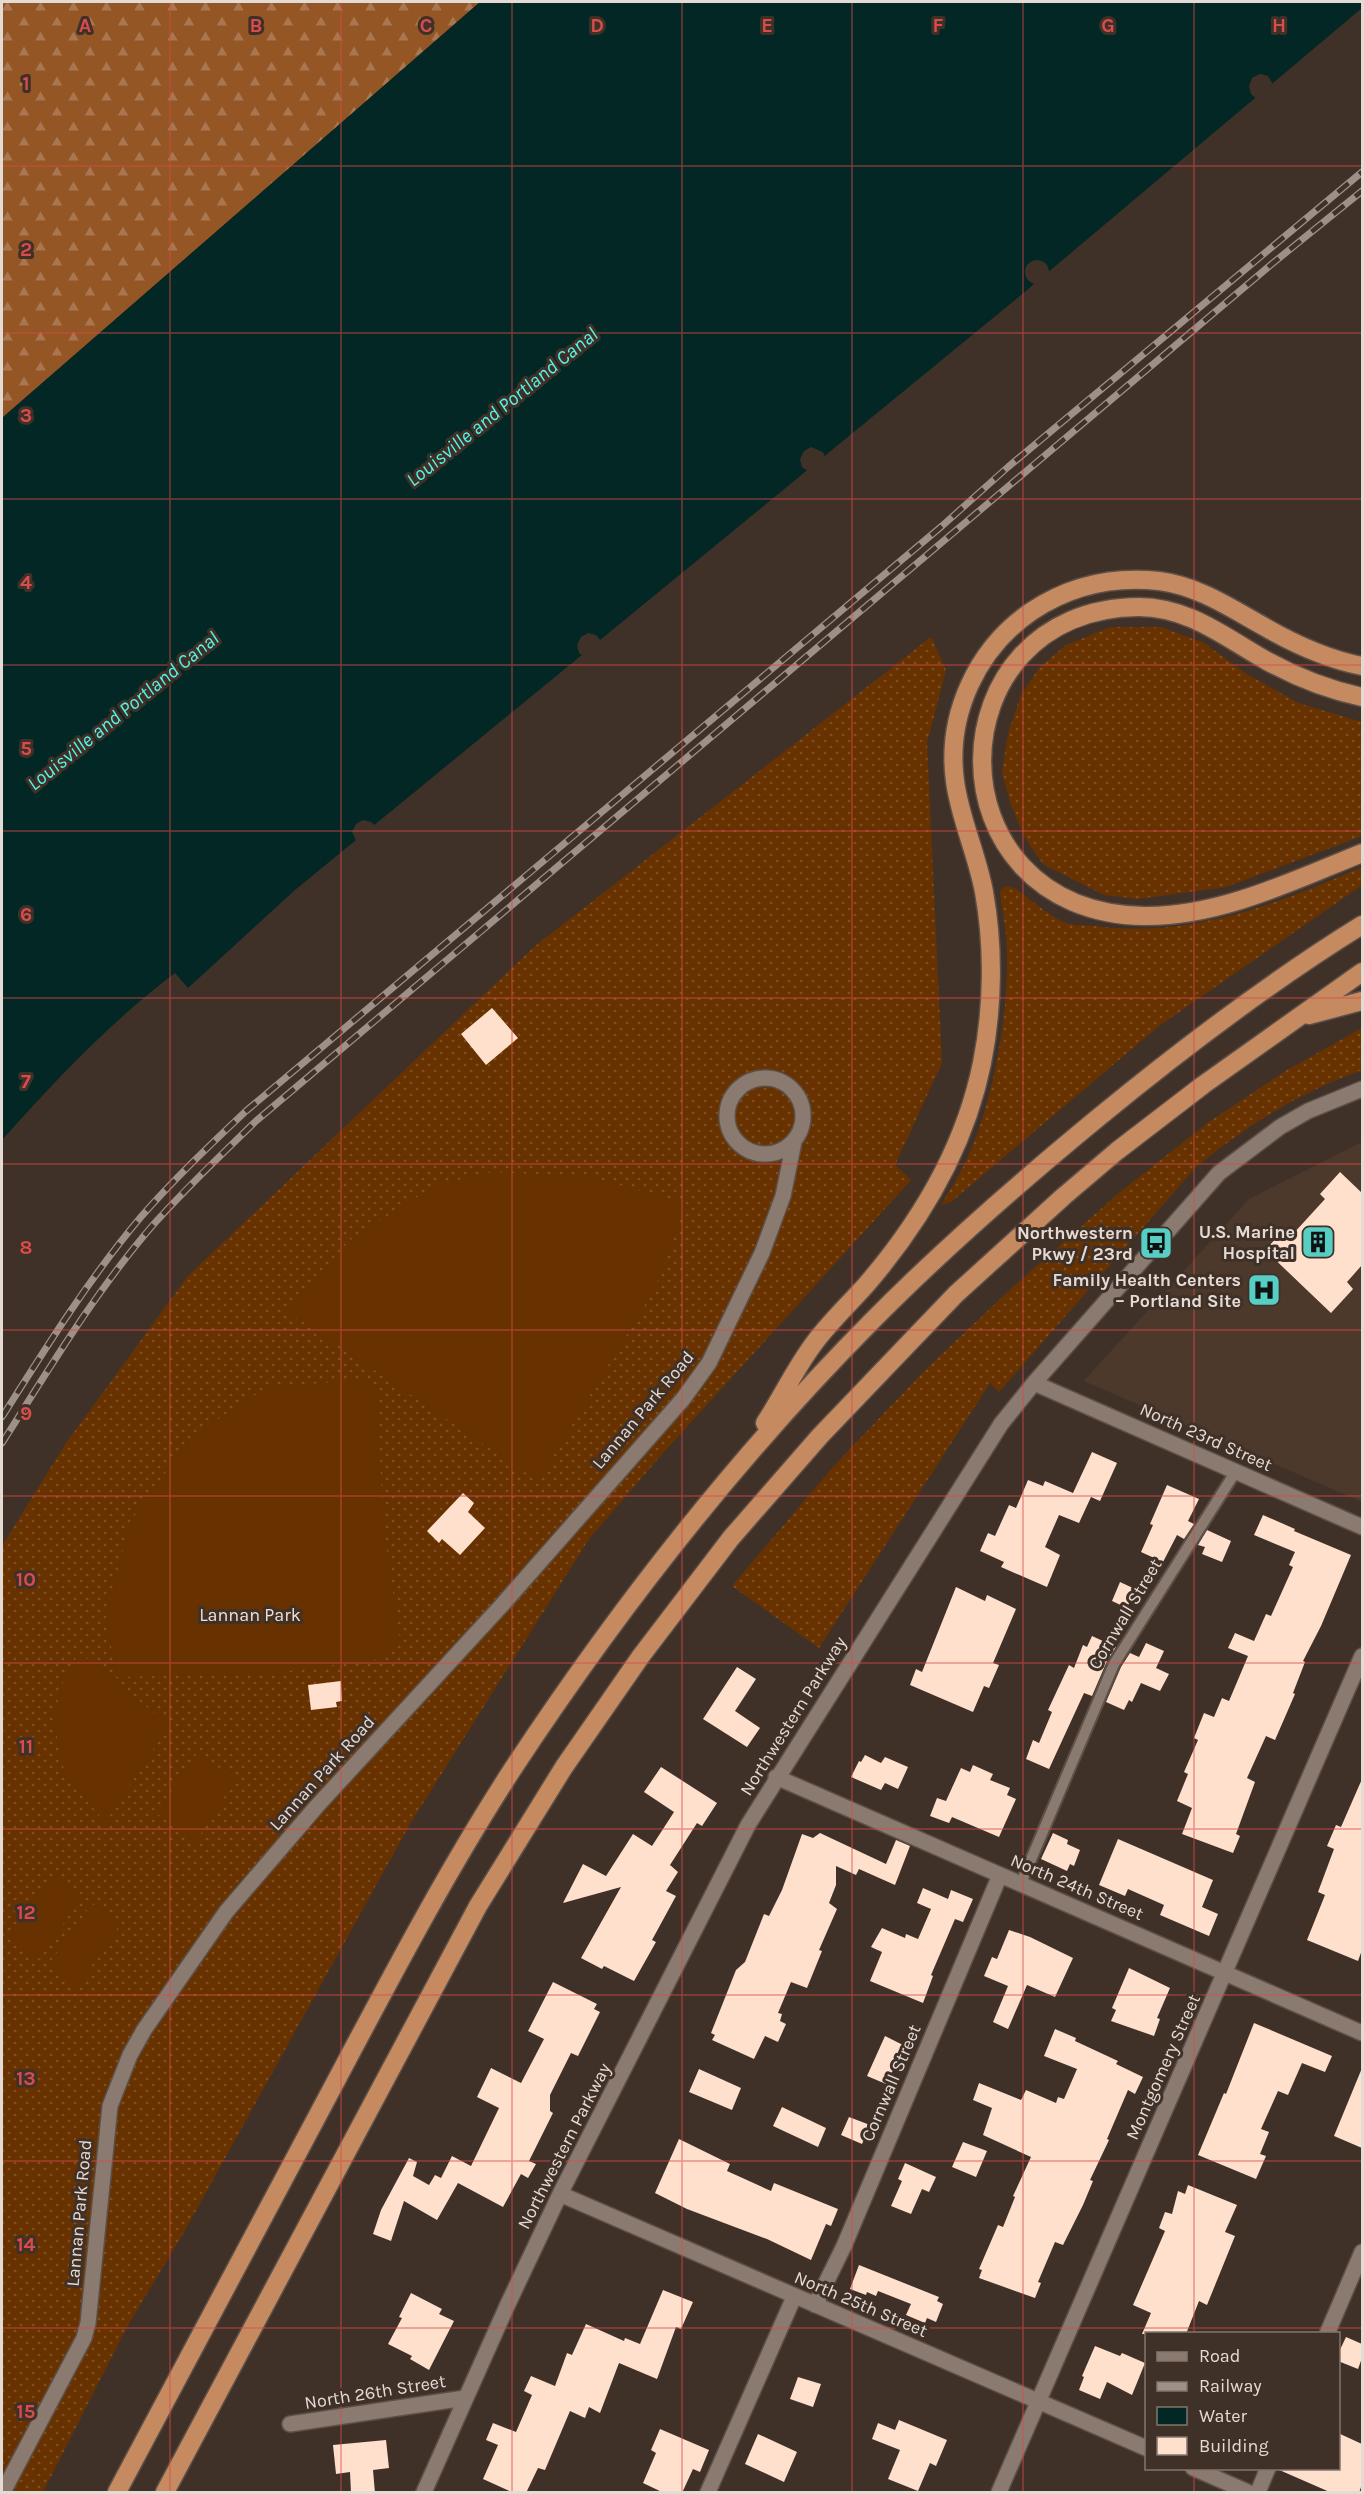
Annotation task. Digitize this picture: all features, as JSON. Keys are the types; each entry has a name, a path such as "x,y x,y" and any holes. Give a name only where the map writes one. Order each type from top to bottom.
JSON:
{"highway":[{"path":"742,1462 815,1342 879,1268 927,1203 955,1149 973,1099 982,1062 988,1021 989,943 981,876 955,782 954,736 958,716 970,683 1000,639 1024,616 1065,592 1106,581 1150,580 1193,588 1308,649 1362,666"},
{"path":"1362,698 1326,688 1292,674 1202,622 1178,613 1154,608 1105,610 1080,617 1057,628 1020,659 1007,676 990,709 981,762 987,806 997,829 1015,857 1027,871 1058,894 1103,911 1133,915 1165,915 1211,907 1267,890 1362,853"},
{"path":"117,2493 402,1957 452,1869 513,1770 617,1619 670,1550 742,1462 873,1320 985,1214 1043,1163 1197,1039 1362,924"},
{"path":"165,2493 478,1906 564,1767 641,1656 724,1548 820,1436 956,1294 1117,1151 1203,1085 1362,972"},
{"path":"1299,1018 1362,1001"}],"street":[{"name":"Lannan Park Road","path":"3,2493 84,2338 88,2323 110,2106 130,2055 144,2030 234,1903 317,1806 502,1605 683,1399 709,1363 762,1253 783,1196 794,1142 801,1132 804,1119 803,1107 797,1095 789,1086 772,1079 753,1080 733,1095 728,1106 727,1119 730,1131 737,1142 747,1150 759,1154 772,1154 784,1150 794,1142"},
{"name":"Northwestern Parkway","path":"424,2493 465,2398 560,2193 748,1825 1001,1424 1034,1383 1219,1173 1280,1127 1308,1111 1362,1089"},
{"name":"North 23rd Street","path":"1034,1383 1362,1527"},
{"name":"Montgomery Street","path":"999,2493 1362,1656"},
{"name":"North 24th Street","path":"776,1778 1362,2033"},
{"name":"Cornwall Street","path":"815,2305 844,2246 1000,1875"},
{"name":"North 25th Street","path":"560,2193 1145,2448"},
{"path":"1328,2332 1362,2252"},
{"path":"708,2493 794,2296"},
{"name":"North 26th Street","path":"290,2424 465,2398"},
{"path":"1195,2470 1248,2493"},
{"path":"1258,2493 1269,2470"}],"lane":[{"name":"Cornwall Street","path":"1021,1883 1114,1664 1236,1471"}],"shaded area":[{"name":"Family Health Centers – Portland Site","path":"1362,1142 1362,1502 1084,1381 1249,1199"}],"green space":[{"path":"2,2 480,2 2,418"},
{"path":"1111,627 1161,627 1204,643 1245,673 1298,703 1362,722 1362,836 1226,887 1138,899 1104,895 1043,864 1025,838 1010,802 1002,772 1008,733 1021,695 1039,668 1066,645"},
{"name":"Lannan Park","path":"931,637 946,670 927,743 942,1063 895,1165 911,1180 664,1452 589,1539 410,1824 183,2234 128,2325 43,2492 2,2492 2,1546 66,1443 188,1276 534,947"},
{"path":"1362,867 1362,885 1159,1026 951,1202 941,1205 963,1167 976,1137 993,1081 999,1051 1007,962 1001,890 1006,886 1015,888 1050,915 1070,924 1130,929 1164,927 1198,923 1265,905"},
{"path":"1362,1028 1362,1070 1316,1089 1275,1111 1236,1136 1196,1167 999,1392 990,1383 819,1648 732,1586 833,1467 925,1370 1014,1286 1120,1192 1209,1122 1287,1070"},
{"path":"492,1172 592,1177 686,1204 655,1288 538,1481 287,1311 350,1240 436,1185"},
{"path":"369,1379 377,1388 383,1525 400,1640 386,1658 273,1673 116,1677 106,1615 130,1522 191,1437 266,1388"},
{"path":"79,1652 169,1725 105,1823 64,1770 54,1722 60,1688"},
{"path":"197,1753 236,1779 196,1841 156,1813"},
{"path":"53,1877 82,1896 39,1959 10,1939"},
{"path":"92,1904 121,1923 78,1986 48,1965"}],"water":[{"name":"Louisville and Portland Canal","path":"480,2 1362,2 1362,8 1015,300 295,890 188,988 175,973 128,1011 42,1096 2,1140 2,418"}],"pier":[{"path":"1260,74 1268,76 1274,86 1258,100 1251,94 1249,86 1252,78"},
{"path":"1037,260 1046,263 1049,272 1046,281 1037,284 1028,281 1025,272 1028,263"},
{"path":"811,447 823,452 826,459 809,472 802,467 800,459 804,451"},
{"path":"588,633 596,635 602,642 584,657 579,653 577,645 581,637"},
{"path":"363,820 377,827 357,843 352,832 356,824"}],"building":[{"path":"492,1008 518,1038 486,1065 461,1034"},
{"name":"U.S. Marine Hospital","path":"1340,1172 1362,1193 1362,1265 1347,1282 1353,1289 1331,1313 1265,1250 1286,1228 1293,1234 1325,1199 1320,1194"},
{"path":"1092,1452 1117,1463 1100,1501 1091,1497 1079,1523 1059,1515 1045,1547 1060,1555 1047,1587 1001,1567 1004,1562 980,1551 988,1533 995,1536 1009,1505 1016,1508 1028,1480 1043,1486 1045,1481 1073,1493"},
{"path":"1167,1485 1199,1499 1188,1521 1194,1524 1184,1539 1177,1535 1163,1562 1141,1552"},
{"path":"463,1493 474,1503 468,1512 485,1528 460,1555 442,1539 439,1543 427,1531"},
{"path":"1263,1515 1351,1555 1321,1626 1303,1661 1305,1662 1293,1693 1295,1694 1275,1740 1266,1736 1247,1778 1255,1782 1236,1834 1240,1836 1233,1853 1182,1834 1192,1808 1177,1801 1188,1774 1184,1772 1198,1740 1194,1738 1204,1713 1214,1717 1222,1698 1229,1701 1248,1656 1228,1648 1235,1633 1254,1641 1266,1614 1271,1616 1293,1567 1289,1565 1295,1552 1254,1535"},
{"path":"1207,1530 1231,1541 1222,1562 1202,1554 1205,1547 1198,1545"},
{"path":"1120,1582 1135,1589 1127,1608 1112,1601"},
{"path":"956,1587 985,1601 987,1595 1016,1609 993,1663 999,1665 989,1688 984,1686 973,1712 910,1685 916,1669 922,1672"},
{"path":"1092,1636 1116,1647 1107,1661 1092,1696 1084,1693 1049,1769 1026,1759 1033,1740 1039,1743 1052,1712 1048,1710 1069,1665 1074,1668 1083,1645 1087,1647"},
{"path":"1146,1643 1164,1651 1156,1668 1169,1674 1160,1691 1141,1683 1132,1702 1129,1700 1124,1710 1106,1702 1121,1667 1130,1653 1139,1657"},
{"path":"737,1667 756,1679 735,1711 760,1728 747,1747 703,1719"},
{"path":"341,1681 342,1701 336,1702 337,1707 311,1710 308,1685"},
{"path":"865,1755 881,1763 885,1757 908,1767 898,1789 885,1783 881,1790 851,1777 859,1761 861,1762"},
{"path":"973,1765 993,1774 990,1780 1010,1788 1007,1795 1016,1799 999,1837 952,1817 949,1823 930,1816 937,1798 946,1801 961,1768 970,1772"},
{"path":"661,1767 717,1803 702,1826 697,1823 670,1865 678,1872 666,1891 676,1896 652,1940 656,1942 634,1981 604,1966 602,1969 581,1958 621,1887 563,1903 583,1864 606,1876 633,1834 652,1846 674,1812 644,1792"},
{"path":"1362,1779 1362,1950 1358,1961 1307,1940 1325,1895 1318,1892 1334,1849 1327,1846 1336,1825 1341,1827"},
{"path":"820,1833 886,1864 896,1840 910,1846 895,1885 859,1869 856,1875 836,1866 836,1885 829,1903 837,1909 819,1950 822,1951 807,1988 791,1982 778,2013 782,2014 780,2021 786,2024 778,2042 765,2036 754,2059 712,2040 715,2035 711,2033 736,1970 745,1962 764,1914 769,1916 782,1890 802,1834 813,1838"},
{"path":"1053,1833 1068,1840 1067,1844 1080,1850 1074,1866 1070,1864 1067,1871 1041,1859"},
{"path":"1118,1839 1213,1880 1202,1907 1218,1914 1209,1936 1160,1915 1164,1905 1128,1889 1125,1896 1099,1885"},
{"path":"923,1888 948,1899 951,1890 973,1899 963,1922 955,1919 931,1975 933,1976 923,2003 870,1981 882,1952 871,1947 882,1928 905,1938 906,1934 918,1939 931,1909 917,1903"},
{"path":"1009,1930 1030,1937 1073,1958 1055,1997 1027,1985 1008,2029 993,2022 1008,1986 984,1976 992,1957 997,1959"},
{"path":"1129,1968 1170,1988 1157,2018 1160,2019 1154,2036 1111,2021 1116,2010 1112,2008"},
{"path":"553,1982 597,2004 594,2009 600,2012 578,2056 571,2053 550,2095 550,2111 553,2113 529,2161 536,2164 528,2178 521,2174 503,2207 458,2183 437,2220 404,2201 391,2241 373,2234 381,2210 409,2158 417,2162 413,2176 429,2185 435,2175 441,2178 452,2156 471,2166 499,2108 477,2097 491,2068 521,2083 544,2039 528,2031"},
{"path":"1254,2023 1332,2056 1325,2072 1302,2063 1288,2095 1278,2091 1261,2129 1269,2132 1260,2154 1266,2156 1256,2179 1198,2155 1224,2093 1226,2094"},
{"path":"1055,2029 1076,2038 1075,2041 1118,2061 1116,2064 1143,2077 1135,2094 1128,2090 1107,2139 1109,2140 1090,2180 1093,2181 1083,2205 1063,2245 1055,2242 1038,2282 1041,2283 1035,2298 979,2278 982,2270 979,2269 998,2225 1003,2227 1015,2197 1013,2196 1031,2157 983,2135 992,2108 973,2100 979,2083 1021,2100 1026,2090 1056,2103 1058,2097 1064,2099 1077,2069 1044,2056"},
{"path":"885,2036 905,2046 886,2084 867,2076"},
{"path":"1362,2068 1362,2148 1334,2136"},
{"path":"699,2069 741,2088 732,2110 689,2092"},
{"path":"782,2107 826,2128 818,2147 773,2126"},
{"path":"849,2117 870,2125 862,2144 841,2135"},
{"path":"679,2139 730,2164 727,2171 771,2191 774,2183 838,2209 831,2226 826,2224 811,2260 767,2239 687,2209 655,2193"},
{"path":"963,2142 987,2151 976,2177 952,2167"},
{"path":"905,2163 936,2177 929,2192 922,2189 911,2214 891,2206 902,2181 898,2179"},
{"path":"1188,2185 1237,2205 1225,2232 1235,2236 1207,2305 1199,2301 1187,2332 1145,2332 1142,2334 1151,2313 1133,2305 1165,2231 1159,2228 1165,2212 1172,2214 1178,2191 1185,2194"},
{"path":"859,2265 939,2297 937,2301 943,2304 936,2322 927,2318 925,2323 906,2315 911,2304 878,2291 876,2296 850,2289"},
{"path":"663,2290 693,2302 681,2329 676,2327 657,2379 619,2363 600,2413 589,2407 585,2418 570,2411 545,2470 538,2468 526,2493 514,2493 483,2479 498,2445 486,2440 493,2423 516,2432 532,2395 524,2391 531,2376 555,2386 567,2353 572,2355 586,2324 624,2341 625,2338 640,2344"},
{"path":"411,2293 442,2309 439,2314 454,2321 429,2370 410,2359 412,2356 388,2344 402,2318 399,2317"},
{"path":"1346,2337 1362,2344 1362,2358 1358,2369 1340,2362 1340,2350"},
{"path":"1095,2346 1120,2356 1122,2353 1145,2363 1132,2395 1107,2382 1100,2399 1079,2390 1084,2377 1082,2376"},
{"path":"798,2377 821,2384 813,2407 790,2399"},
{"path":"899,2420 947,2440 936,2466 930,2463 918,2491 888,2479 900,2450 872,2439 878,2423 895,2430"},
{"path":"660,2429 709,2450 700,2472 693,2469 682,2493 664,2493 643,2483 656,2453 651,2450"},
{"path":"758,2434 797,2452 784,2482 745,2464"},
{"path":"1340,2434 1362,2444 1362,2484 1359,2493 1332,2493 1279,2470 1340,2470"},
{"path":"386,2440 389,2468 373,2470 375,2493 351,2493 350,2472 336,2474 333,2445"}],"railway":[{"path":"2,1417 68,1315 140,1218 165,1190 246,1111 942,526 1008,467 1362,172"},
{"path":"2,1443 73,1331 132,1251 178,1198 256,1121 1273,263 1362,191"}],"place":[{"name":"U.S. Marine Hospital","path":"1318,1242"},
{"name":"Northwestern Pkwy / 23rd","path":"1156,1243"},
{"name":"Family Health Centers – Portland Site","path":"1264,1290"}]}
